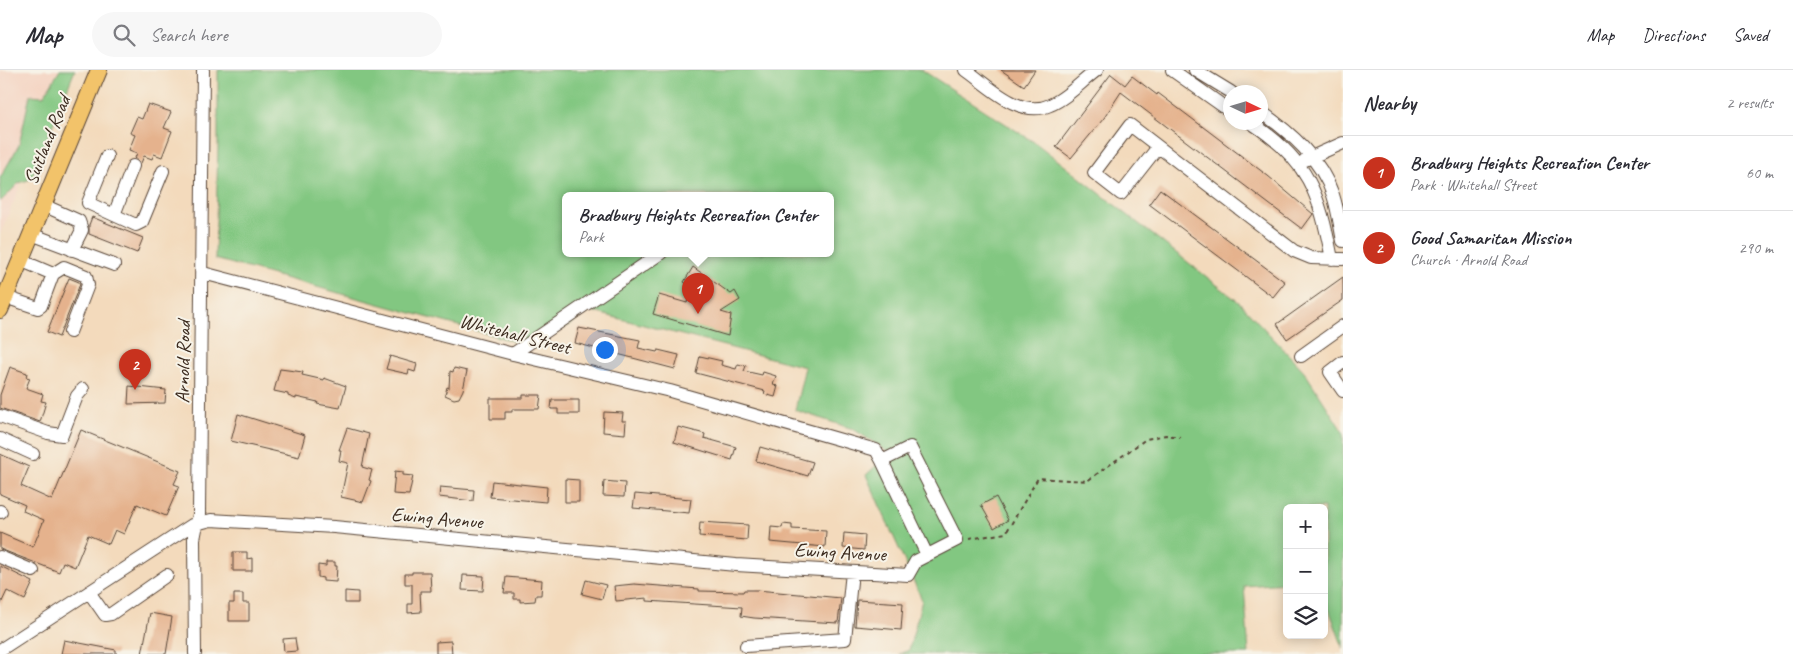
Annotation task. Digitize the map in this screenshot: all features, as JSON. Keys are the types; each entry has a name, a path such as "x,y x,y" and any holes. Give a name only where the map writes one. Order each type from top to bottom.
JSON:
{"main road":[{"name":"Suitland Road","path":"2,303 99,70"}],"street":[{"name":"Arnold Road","path":"195,654 194,539 198,523 203,273 203,70"},
{"path":"966,70 1023,109 1038,110 1052,105 1097,70"},
{"path":"1172,70 1223,105"},
{"path":"1195,70 1223,88"},
{"path":"1268,117 1294,137 1311,156 1332,190 1343,241"},
{"path":"1158,146 1121,194 1094,173 1130,125 1158,146 1294,251 1311,258 1337,259 1321,208 1309,180 1299,164 1285,148 1261,130"},
{"path":"1299,164 1311,156 1343,143"},
{"path":"107,156 88,203 136,225 142,222 164,171"},
{"path":"114,215 133,166"},
{"path":"43,206 79,221 82,230 72,250"},
{"path":"31,234 114,265"},
{"path":"513,354 655,257"},
{"path":"20,260 53,274"},
{"path":"2,303 38,308 41,306 53,274 64,267 86,276 88,281 70,332"},
{"name":"Whitehall Street","path":"203,273 513,354 679,394 879,455"},
{"path":"1301,356 1343,326"},
{"path":"1343,362 1330,372 1343,391"},
{"path":"0,416 48,433 62,434 76,396 83,389"},
{"path":"0,439 33,454"},
{"path":"910,447 957,540 927,556 879,455 910,447"},
{"name":"Ewing Avenue","path":"0,650 192,525 211,520 298,524 611,554 908,575 916,561 927,556"},
{"path":"0,557 33,571"},
{"path":"746,646 846,639 852,572"},
{"path":"89,592 104,614 111,614 167,575"}],"path":[{"path":"957,540 1006,533 1038,478 1087,482 1146,439 1166,435 1180,437"}],"shaded area":[{"path":"0,70 68,70 0,235"}],"green space":[{"path":"60,70 75,70 31,179 19,183 0,202 0,178 19,145 30,95 44,96"},
{"path":"218,70 922,70 1037,144 1240,303 1304,371 1343,432 1343,648 1328,606 1328,504 1283,504 1283,583 1244,586 1249,654 899,654 909,650 922,600 866,475 890,453 853,429 795,410 805,367 590,311 533,349 506,339 215,259"}],"building":[{"path":"1001,70 1035,70 1024,86"},
{"path":"1111,74 1125,85 1132,76 1157,95 1158,93 1268,176 1313,214 1302,229 1121,92 1104,118 1071,158 1056,147"},
{"path":"148,104 171,112 164,128 172,131 162,157 154,154 152,159 144,156 141,163 135,158 137,153 129,150 135,135 130,133 137,117 142,119"},
{"path":"1160,189 1285,282 1273,297 1149,204"},
{"path":"92,217 143,238 137,253 89,234 89,225"},
{"path":"693,267 731,294 735,291 740,300 721,312 731,315 728,336 653,314 659,295 687,303 691,287 684,282"},
{"path":"1343,277 1343,300 1287,339 1277,324"},
{"path":"69,278 80,284 59,337 47,332"},
{"path":"579,328 640,340 638,348 679,355 675,369 575,343"},
{"path":"390,356 417,364 415,372 409,370 408,374 386,369"},
{"path":"700,356 722,361 721,365 736,369 738,364 746,366 744,371 762,375 763,372 776,376 773,385 778,386 775,397 764,394 765,391 696,373"},
{"path":"10,367 27,373 26,377 30,378 26,388 43,394 41,401 46,402 40,422 0,408 0,395"},
{"path":"454,368 467,371 463,390 459,398 454,399 445,395 447,387 449,388 450,371 453,372"},
{"path":"280,369 303,372 302,375 324,380 324,378 346,386 340,408 317,404 318,402 296,397 296,399 288,396 288,394 274,391"},
{"path":"129,386 166,390 165,403 128,404"},
{"path":"523,395 541,395 539,409 512,409 512,412 505,412 505,419 490,419 490,398 523,398"},
{"path":"552,400 579,400 579,414 558,414 558,409 551,409"},
{"path":"604,412 623,413 622,421 626,421 625,434 603,432"},
{"path":"238,414 305,435 299,457 231,441"},
{"path":"678,427 705,434 704,438 736,447 732,460 674,442"},
{"path":"347,428 369,434 362,467 372,470 369,480 371,481 363,502 341,497 348,463 339,461 341,450 339,450"},
{"path":"81,430 180,471 174,484 179,486 166,516 137,504 124,534 115,530 109,544 88,535 75,567 63,562 59,572 0,549 0,533 33,547 44,520 23,511 25,505 0,494 0,454 29,467 21,486 52,500"},
{"path":"760,447 813,462 808,476 756,461"},
{"path":"395,471 403,472 403,475 413,476 409,495 393,494"},
{"path":"565,479 579,480 579,502 565,502"},
{"path":"492,481 547,487 546,502 490,497"},
{"path":"604,481 625,483 624,497 603,496"},
{"path":"440,487 474,490 473,501 439,497"},
{"path":"635,494 691,499 689,513 633,508"},
{"path":"996,497 1008,520 994,528 981,505"},
{"path":"700,522 748,525 747,540 699,536"},
{"path":"783,524 792,525 792,529 826,531 825,547 770,542 771,527 782,528"},
{"path":"844,533 865,535 864,550 843,548"},
{"path":"233,552 247,552 247,559 252,558 252,571 233,571"},
{"path":"326,562 335,562 335,566 337,566 336,582 323,581 323,578 318,577 318,565 326,566"},
{"path":"0,566 33,582 25,600 7,591 0,606"},
{"path":"412,572 430,572 431,591 420,591 421,612 408,613 408,604 412,604 412,584 405,584 405,574 412,574"},
{"path":"463,575 484,576 483,591 462,590"},
{"path":"506,577 542,580 541,595 536,595 535,601 520,602 520,599 514,599 514,593 504,593"},
{"path":"586,580 606,585 602,599 582,594"},
{"path":"634,584 699,589 699,591 743,592 744,590 757,590 841,598 838,623 741,616 742,607 647,601 647,598 616,601 614,586"},
{"path":"345,591 358,592 358,603 345,603"},
{"path":"234,594 243,594 243,603 249,603 249,621 229,621 229,603 234,603"},
{"path":"857,600 903,603 901,630 855,626"},
{"path":"150,613 172,617 166,654 142,654"},
{"path":"295,638 297,651 284,652 283,639"},
{"path":"64,640 116,650 116,654 61,654"},
{"path":"451,641 452,654 436,654 436,642"}],"place":[{"name":"Bradbury Heights Recreation Center","path":"698,314"},
{"name":"Good Samaritan Mission","path":"135,390"}]}
